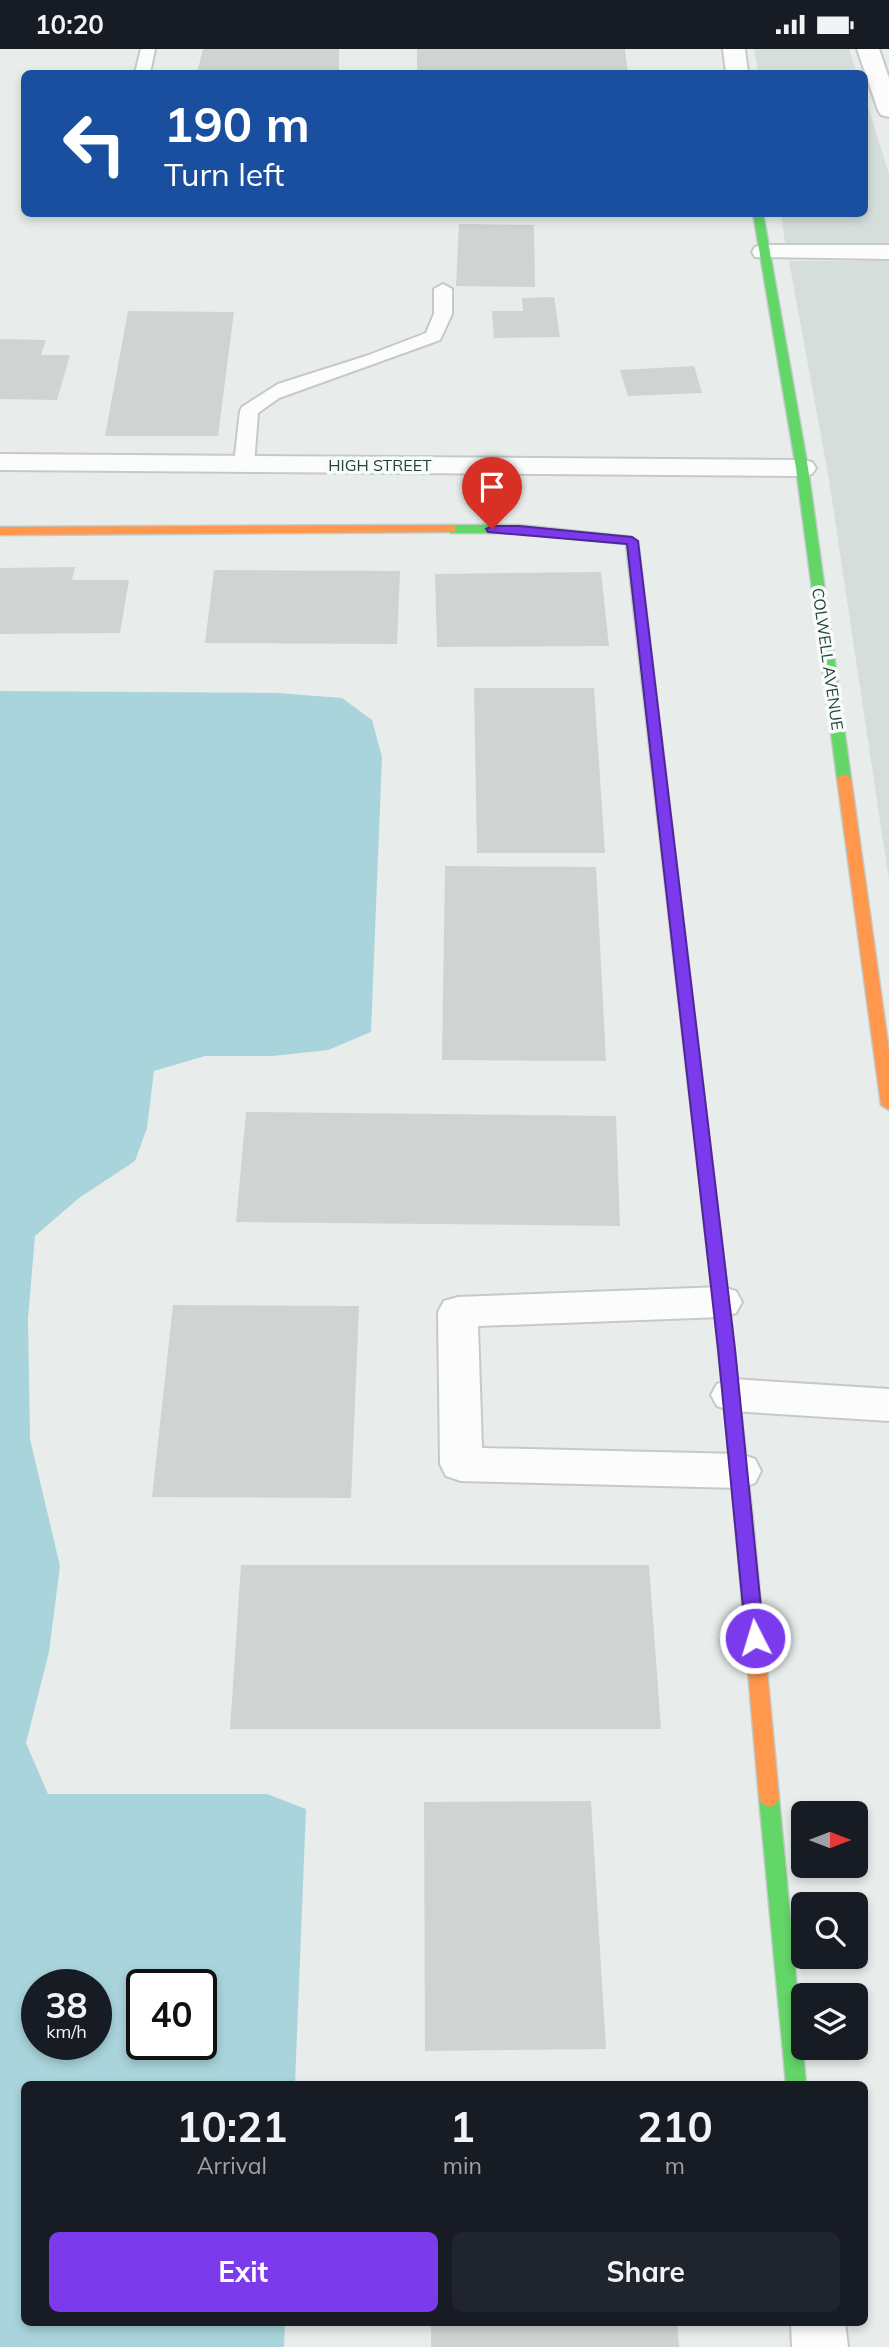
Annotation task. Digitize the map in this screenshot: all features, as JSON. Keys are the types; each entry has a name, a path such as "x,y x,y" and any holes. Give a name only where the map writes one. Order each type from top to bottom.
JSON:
{"street":[{"path":"734,49 737,70"},
{"path":"877,61 889,110"},
{"name":"COLWELL AVENUE","path":"759,217 802,468 889,1105"},
{"path":"764,252 889,252"},
{"name":"HIGH STREET","path":"0,462 802,468"},
{"path":"0,531 519,529 632,541 732,1395 796,2081"},
{"path":"722,1302 458,1313 461,1464 740,1471"},
{"path":"732,1395 889,1405"},
{"path":"818,2326 820,2347"}],"lane":[{"path":"144,70 148,49"},
{"path":"244,464 248,411 262,399 288,385 388,356 434,336 443,314 443,289"}],"shaded area":[{"path":"754,49 849,49 856,70 758,70"},
{"path":"868,108 889,174 889,243 785,243 781,217 868,217"},
{"path":"789,261 889,261 889,881 829,480"}],"water":[{"path":"0,691 278,693 342,698 372,720 382,757 371,1032 328,1050 272,1056 205,1056 154,1071 147,1128 135,1161 79,1198 35,1236 28,1319 30,1439 60,1566 49,1652 26,1743 48,1794 267,1794 306,1809 295,2081 21,2081 21,2326 285,2326 284,2347 0,2347"}],"building":[{"path":"203,49 339,49 339,70 198,70"},
{"path":"417,49 625,49 628,70 417,70"},
{"path":"459,224 534,225 535,287 456,286"},
{"path":"554,297 560,337 494,338 492,311 523,311 522,298"},
{"path":"128,311 234,312 218,436 105,436"},
{"path":"0,339 46,340 41,355 70,355 57,400 0,399"},
{"path":"694,366 702,393 628,396 620,370"},
{"path":"75,567 72,580 129,580 120,633 0,634 0,568"},
{"path":"214,570 400,571 397,644 205,643"},
{"path":"601,572 609,646 437,647 435,574"},
{"path":"474,688 594,688 605,853 477,853"},
{"path":"445,866 596,867 606,1061 442,1060"},
{"path":"246,1112 616,1116 620,1226 236,1222"},
{"path":"173,1305 359,1306 351,1498 152,1497"},
{"path":"241,1565 649,1565 661,1729 230,1729"},
{"path":"591,1801 606,2049 425,2051 424,1802"},
{"path":"431,2326 677,2326 679,2347 431,2347"}],"traffic: fast":[{"path":"759,217 802,468 844,778"},
{"path":"451,529 519,529 632,541 724,1327"},
{"path":"769,1798 796,2081"}],"traffic: slow":[{"path":"0,531 451,529"},
{"path":"844,778 889,1105"},
{"path":"744,1521 769,1798"}],"traffic: jam":[{"path":"724,1327 744,1521"}],"route":[{"path":"492,529 519,529 632,541 727,1349 755,1638"}]}
